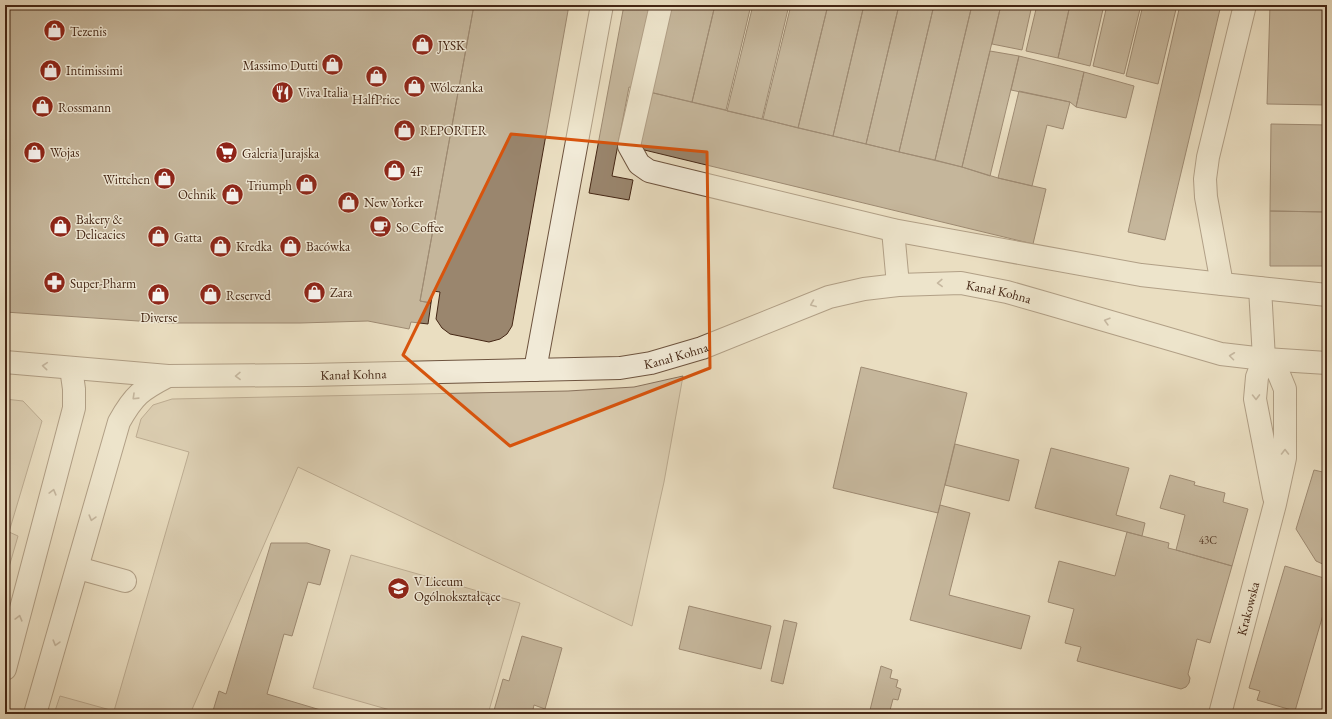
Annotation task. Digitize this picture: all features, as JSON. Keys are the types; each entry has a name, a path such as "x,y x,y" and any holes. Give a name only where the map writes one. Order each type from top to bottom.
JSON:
{"street":[{"path":"535,370 602,5"},
{"path":"661,5 629,146 639,164 649,171 893,230 1141,275 1327,295"},
{"path":"1222,284 1206,197 1205,179 1208,157 1245,5"},
{"path":"893,230 898,284"},
{"name":"Kanał Kohna","path":"5,362 168,376 620,368 652,363 702,348 829,297 864,289 898,284 961,283 1007,292 1221,354 1264,360 1327,363"},
{"path":"1260,288 1264,360 1257,377 1255,399 1275,504"},
{"name":"Krakowska","path":"1220,714 1275,504 1285,458 1285,389 1278,372 1264,360"},
{"path":"5,669 74,408 74,389 71,368"},
{"path":"35,714 119,422 131,402 146,387 168,376"},
{"path":"78,568 125,581"}],"highlighted area":[{"path":"511,134 707,152 710,368 510,446 403,355"}],"shaded area":[{"path":"683,376 664,482 632,626 298,467 190,714 54,714 60,696 114,711 189,452 136,437 141,419 153,405 172,399 568,391 634,387"},
{"path":"5,399 23,401 42,421 9,532 18,536 5,581"},
{"path":"351,555 520,603 488,714 404,714 313,688"}],"building":[{"name":"Galeria Jurajska","path":"5,5 474,5 420,301 431,303 428,324 411,322 409,329 368,321 300,323 168,323 5,312"},
{"path":"474,5 569,5 512,326 507,334 500,339 489,342 450,334 442,328 436,319 440,292 433,291 431,303 420,301"},
{"path":"624,5 656,5 640,89 629,87 612,176 633,180 629,200 589,193"},
{"path":"668,5 715,5 692,102 645,91"},
{"path":"715,5 751,5 726,110 692,102"},
{"path":"753,5 789,5 762,119 727,111"},
{"path":"791,5 828,5 798,128 763,119"},
{"path":"828,5 864,5 833,136 798,128"},
{"path":"864,5 899,5 866,144 833,136"},
{"path":"899,5 934,5 899,152 866,144"},
{"path":"934,5 972,5 935,160 899,152"},
{"path":"972,5 1001,5 962,167 935,160"},
{"path":"1001,5 1032,5 1022,50 992,44"},
{"path":"1037,5 1070,5 1058,58 1026,51"},
{"path":"1070,5 1104,5 1090,66 1058,58"},
{"path":"1107,5 1141,5 1124,74 1093,66"},
{"path":"1143,5 1177,5 1158,84 1126,76"},
{"path":"1180,5 1221,5 1165,240 1128,232"},
{"path":"1270,5 1327,5 1327,105 1267,104"},
{"path":"990,51 1019,56 990,176 962,167"},
{"path":"1019,56 1084,72 1076,107 1070,102 1011,90"},
{"path":"1084,72 1134,86 1126,118 1076,107"},
{"path":"645,91 962,167 998,178 1046,189 1033,244 632,147"},
{"path":"1019,91 1070,102 1063,129 1047,125 1032,186 998,178"},
{"path":"1271,124 1327,125 1327,212 1270,211"},
{"path":"1270,211 1327,212 1327,266 1270,266"},
{"path":"861,367 967,393 938,513 833,488"},
{"path":"955,444 1019,460 1009,501 945,485"},
{"path":"1051,448 1129,468 1116,515 1145,523 1142,536 1035,508"},
{"path":"1314,470 1327,473 1327,566 1316,561 1296,529"},
{"path":"1170,475 1195,482 1194,485 1225,493 1223,502 1248,509 1232,566 1176,550 1185,515 1160,508"},
{"path":"940,505 970,513 949,595 1030,616 1021,649 910,620"},
{"path":"1127,532 1169,543 1168,548 1232,566 1210,643 1197,639 1188,674 1190,678 1189,683 1186,687 1181,689 1077,661 1081,647 1065,643 1074,609 1048,602 1059,561 1115,576"},
{"path":"271,543 307,543 330,550 320,585 308,582 292,636 284,634 267,694 334,714 212,714 219,691 226,694"},
{"path":"1285,566 1327,579 1327,601 1295,711 1257,700 1260,691 1249,688"},
{"path":"689,606 771,626 761,669 679,649"},
{"path":"784,620 797,623 783,684 771,681"},
{"path":"522,636 562,648 545,709 534,705 532,714 493,714 503,679 509,681"},
{"path":"881,666 892,670 890,678 898,680 896,687 901,689 898,700 893,699 889,714 869,714"}],"place":[{"name":"Tezenis","path":"55,31"},
{"name":"JYSK","path":"423,45"},
{"name":"Massimo Dutti","path":"333,65"},
{"name":"Intimissimi","path":"50,70"},
{"name":"HalfPrice","path":"376,77"},
{"name":"Wólczanka","path":"415,87"},
{"name":"Viva Italia","path":"282,92"},
{"name":"Rossmann","path":"43,107"},
{"name":"REPORTER","path":"405,130"},
{"name":"Wojas","path":"35,152"},
{"name":"Galeria Jurajska","path":"226,153"},
{"name":"4F","path":"394,171"},
{"name":"Wittchen","path":"165,179"},
{"name":"Triumph","path":"307,185"},
{"name":"Ochnik","path":"232,194"},
{"name":"New Yorker","path":"349,202"},
{"name":"Bakery & Delicacies","path":"61,226"},
{"name":"So Coffee","path":"381,227"},
{"name":"Gatta","path":"158,237"},
{"name":"Kredka","path":"221,246"},
{"name":"Bacówka","path":"291,246"},
{"name":"Super-Pharm","path":"54,283"},
{"name":"Zara","path":"315,292"},
{"name":"Diverse","path":"159,295"},
{"name":"Reserved","path":"211,295"},
{"name":"V Liceum Ogólnokształcące","path":"398,588"}]}
